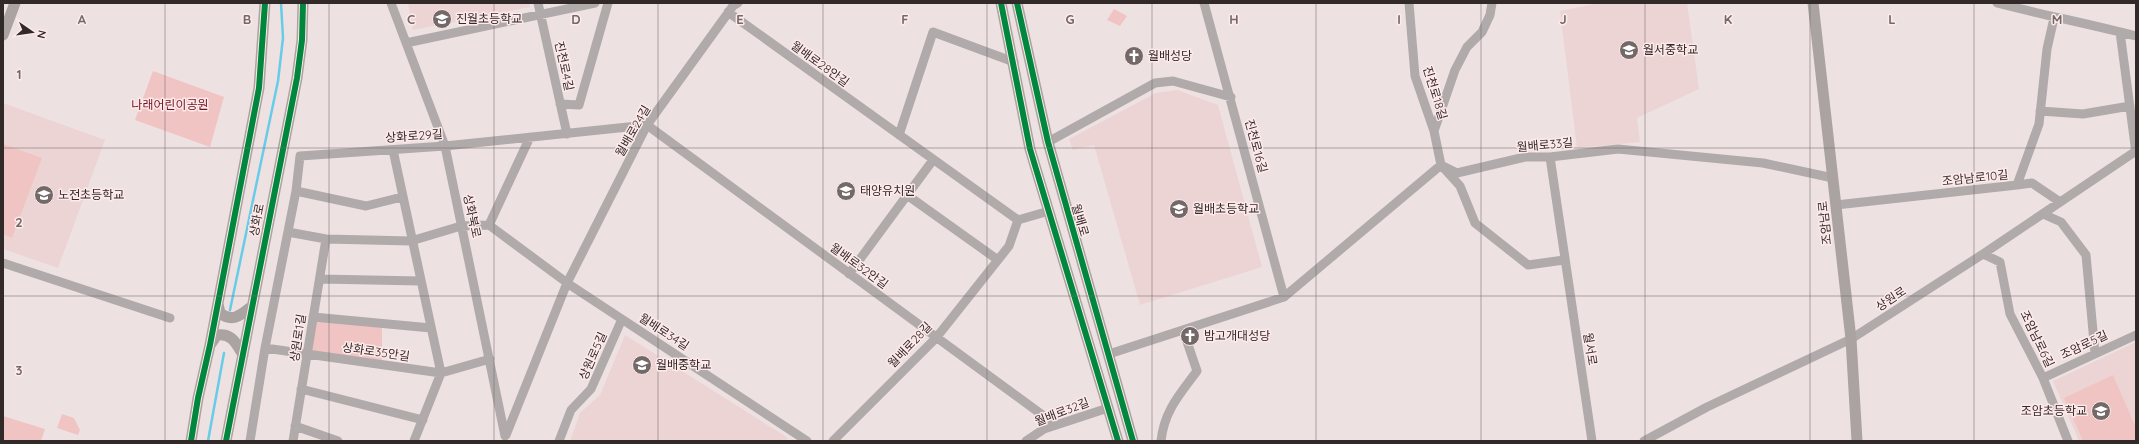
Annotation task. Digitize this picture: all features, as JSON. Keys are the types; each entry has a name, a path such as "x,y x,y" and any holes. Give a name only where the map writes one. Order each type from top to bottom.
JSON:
{"main road":[{"path":"3,35 15,3"},
{"name":"상화로","path":"191,441 198,398 210,345 259,88 265,3"},
{"name":"상화로","path":"226,441 297,78 302,40 303,3"},
{"path":"1001,3 1014,62 1030,149 1118,441"},
{"name":"월배로","path":"1017,3 1048,142 1133,441"},
{"name":"조암남로","path":"1813,3 1851,339 1857,441"},
{"path":"218,303 220,313 228,319 236,318 251,307"},
{"path":"210,345 217,336 227,335 233,339 243,355"}],"street":[{"name":"상화북로","path":"391,3 445,146 505,438"},
{"name":"진천로4길","path":"538,3 567,134"},
{"path":"406,43 595,3"},
{"path":"560,104 579,105 608,3"},
{"name":"진천로16길","path":"1204,3 1231,97 1284,297"},
{"name":"진천로18길","path":"1409,3 1415,76 1434,131 1441,165"},
{"path":"1434,131 1455,70 1467,47 1482,32 1490,15 1492,3"},
{"path":"1997,3 2054,18 2136,36"},
{"name":"월배로24길","path":"505,438 567,283 647,125 733,6"},
{"name":"월배로28안길","path":"733,6 899,135 1018,220"},
{"name":"조암남로10길","path":"1836,205 2017,185 2039,124 2047,49 2054,18"},
{"path":"899,135 933,32 1014,62"},
{"path":"2120,32 2136,152"},
{"path":"1048,142 1155,83 1173,81 1231,97"},
{"path":"2040,111 2083,114 2130,106"},
{"name":"상화로29길","path":"296,191 300,156 445,146 647,125"},
{"name":"월배로32안길","path":"647,125 1056,425"},
{"path":"489,225 530,137"},
{"name":"월배로33길","path":"1441,165 1457,173 1525,157 1550,157 1618,149 1763,163 1833,178"},
{"path":"393,150 411,241 442,373 414,441"},
{"name":"상원로","path":"1644,441 1707,407 1851,339 1983,254 2136,152"},
{"name":"월서로","path":"1550,157 1591,440"},
{"path":"849,274 933,160"},
{"path":"1109,354 1284,297 1441,165 1460,186 1475,223 1528,265 1564,260"},
{"path":"2017,185 2032,183 2060,202"},
{"path":"250,441 265,348 296,191 366,206 402,197"},
{"path":"907,195 998,260"},
{"path":"1018,220 1049,211"},
{"path":"2043,214 2061,222 2086,255 2095,353"},
{"name":"월배로28길","path":"833,441 936,338 1008,246 1018,220"},
{"path":"288,232 326,239 411,241 461,226 489,225 567,283"},
{"name":"상원로1길","path":"293,441 326,239"},
{"name":"조암남로6길","path":"1983,254 2000,262 2010,314 2043,378 2068,441"},
{"path":"3,263 170,318"},
{"path":"320,279 420,281"},
{"name":"월배로34길","path":"567,283 807,441"},
{"path":"313,317 431,328"},
{"name":"상원로5길","path":"559,441 571,410 591,390 622,319"},
{"path":"1161,441 1162,430 1169,409 1197,371 1184,330"},
{"name":"조암로5길","path":"2043,378 2136,335"},
{"name":"상화로35안길","path":"265,348 442,373"},
{"path":"442,373 490,360"},
{"path":"302,389 423,420"},
{"name":"월배로32길","path":"1026,441 1044,429 1108,408"},
{"path":"295,426 338,441"}],"shaded area":[{"name":"진월초등학교","path":"408,3 529,3 530,7 413,30"},
{"name":"월서중학교","path":"1600,3 1687,3 1699,89 1637,118 1640,142 1577,148 1560,11"},
{"name":"월배초등학교","path":"1177,90 1218,105 1262,267 1140,305 1094,145 1073,150 1069,139 1156,93"},
{"name":"노전초등학교","path":"3,103 105,140 58,268 3,249"},
{"name":"월배중학교","path":"625,335 788,438 785,441 570,441 580,413 600,395"},
{"name":"조암초등학교","path":"2136,342 2136,441 2079,441 2053,381"}],"green space":[{"path":"1114,9 1127,16 1120,26 1107,20"},
{"name":"나래어린이공원","path":"153,71 224,97 210,147 135,120"},
{"path":"3,144 42,158 12,238 3,234"},
{"path":"316,321 382,327 382,360 312,351"},
{"path":"2113,375 2136,428 2136,441 2083,441 2064,398"},
{"path":"62,414 74,418 80,430 78,435 57,428"},
{"path":"3,416 45,429 41,441 3,441"}],"waterway":[{"path":"230,310 278,81 283,38 281,3"},
{"path":"208,441 224,353"}],"cycle path":[{"path":"191,441 198,398 210,345 259,88 265,3"},
{"path":"226,441 297,78 302,40 303,3"},
{"path":"1001,3 1030,149 1118,441"},
{"path":"1017,3 1048,142 1133,441"}],"place":[{"name":"진월초등학교","path":"442,19"},
{"name":"월서중학교","path":"1629,50"},
{"name":"월배성당","path":"1134,56"},
{"name":"태양유치원","path":"846,191"},
{"name":"노전초등학교","path":"44,195"},
{"name":"월배초등학교","path":"1179,209"},
{"name":"밤고개대성당","path":"1190,336"},
{"name":"월배중학교","path":"642,365"},
{"name":"조암초등학교","path":"2101,411"}]}
